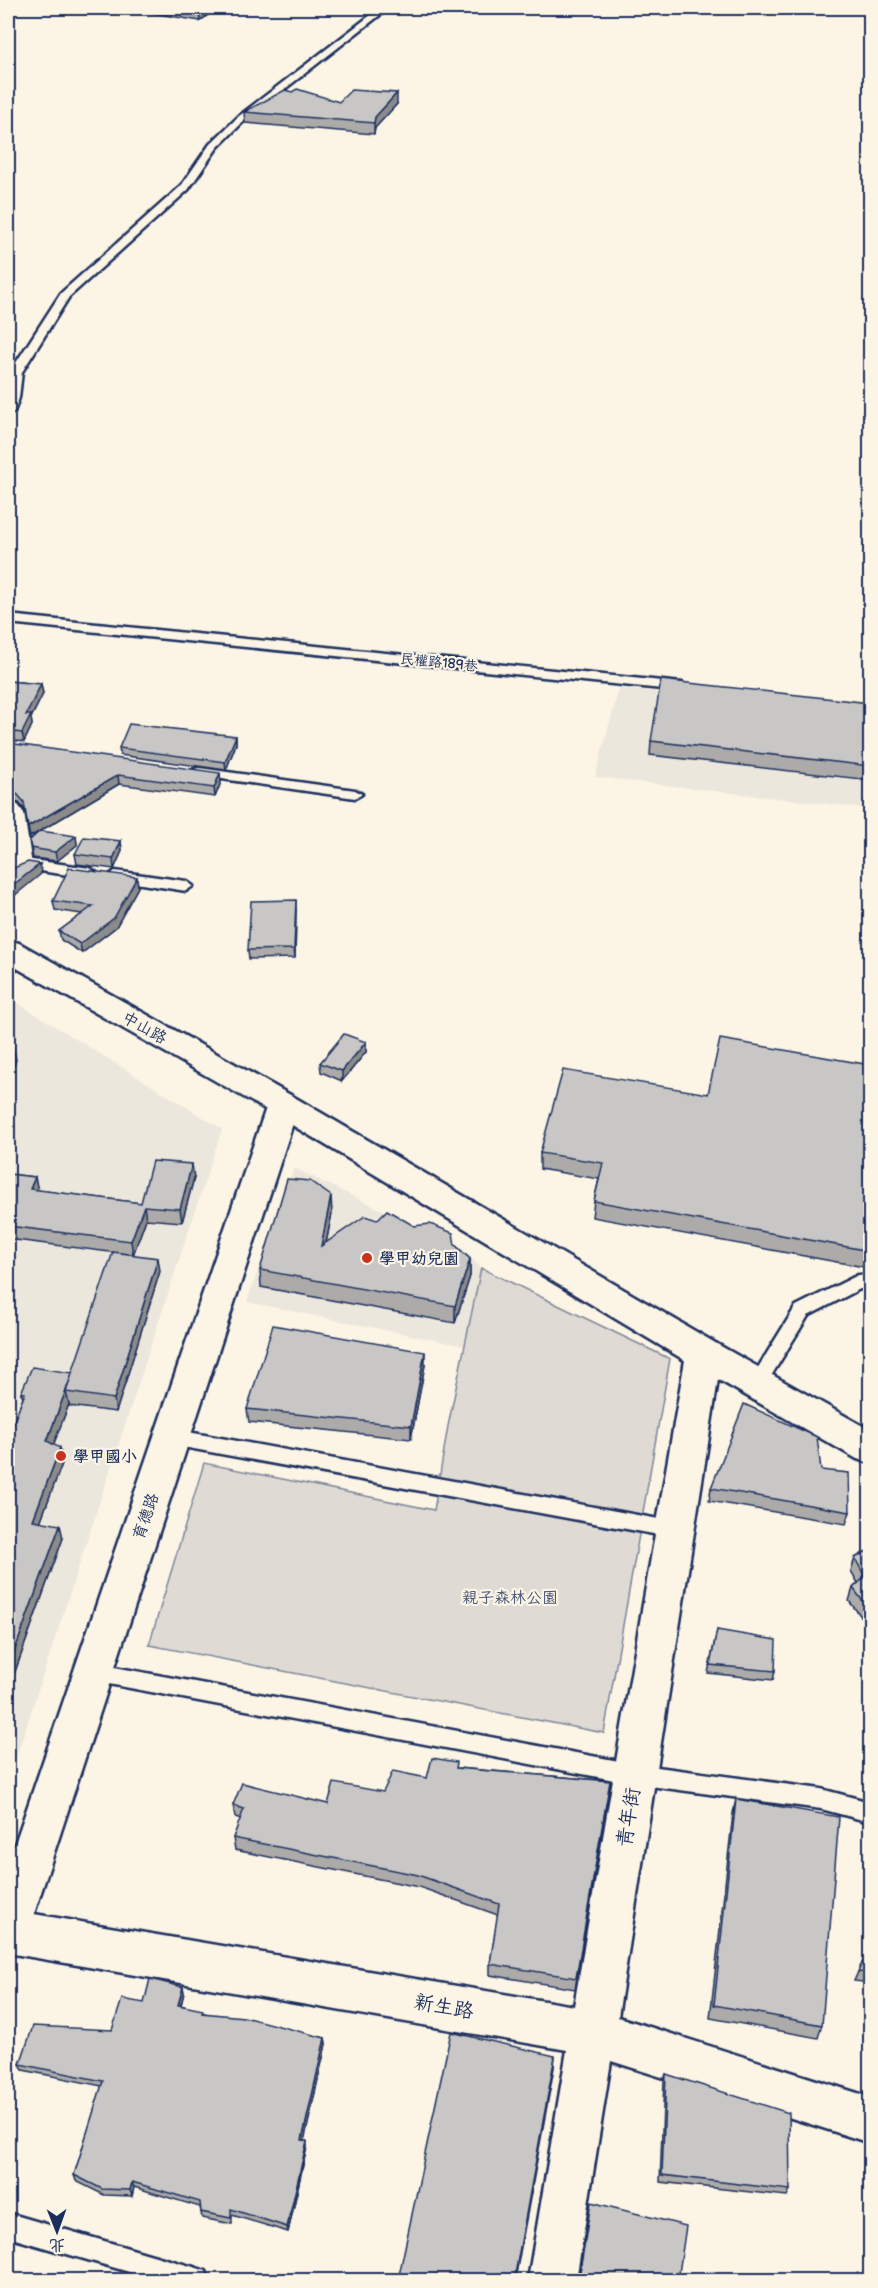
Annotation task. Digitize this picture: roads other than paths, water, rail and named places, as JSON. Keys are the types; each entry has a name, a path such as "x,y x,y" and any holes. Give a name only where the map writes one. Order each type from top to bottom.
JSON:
{"street":[{"path":"8,811 10,813 12,866"},
{"name":"中山路","path":"8,950 283,1105 704,1354 870,1448"},
{"name":"育德路","path":"8,1929 283,1105"},
{"name":"青年街","path":"552,2280 704,1354"},
{"name":"新生路","path":"8,1929 592,2032 870,2120"}],"lane":[{"path":"8,411 13,398 12,372 66,295 185,188 213,146 242,118 385,8"},
{"name":"民權路189巷","path":"8,619 693,688"},
{"path":"189,770 355,794"},
{"path":"12,866 69,870 186,886"},
{"path":"757,1384 802,1311 858,1282 870,1282"},
{"path":"172,1437 675,1530"},
{"path":"93,1672 635,1774 821,1800 870,1812"},
{"path":"8,2225 197,2280"}],"place":[{"name":"學甲幼兒園","path":"367,1258"},
{"name":"學甲國小","path":"61,1456"}],"park label":[{"name":"親子森林公園","path":"510,1597"}]}
